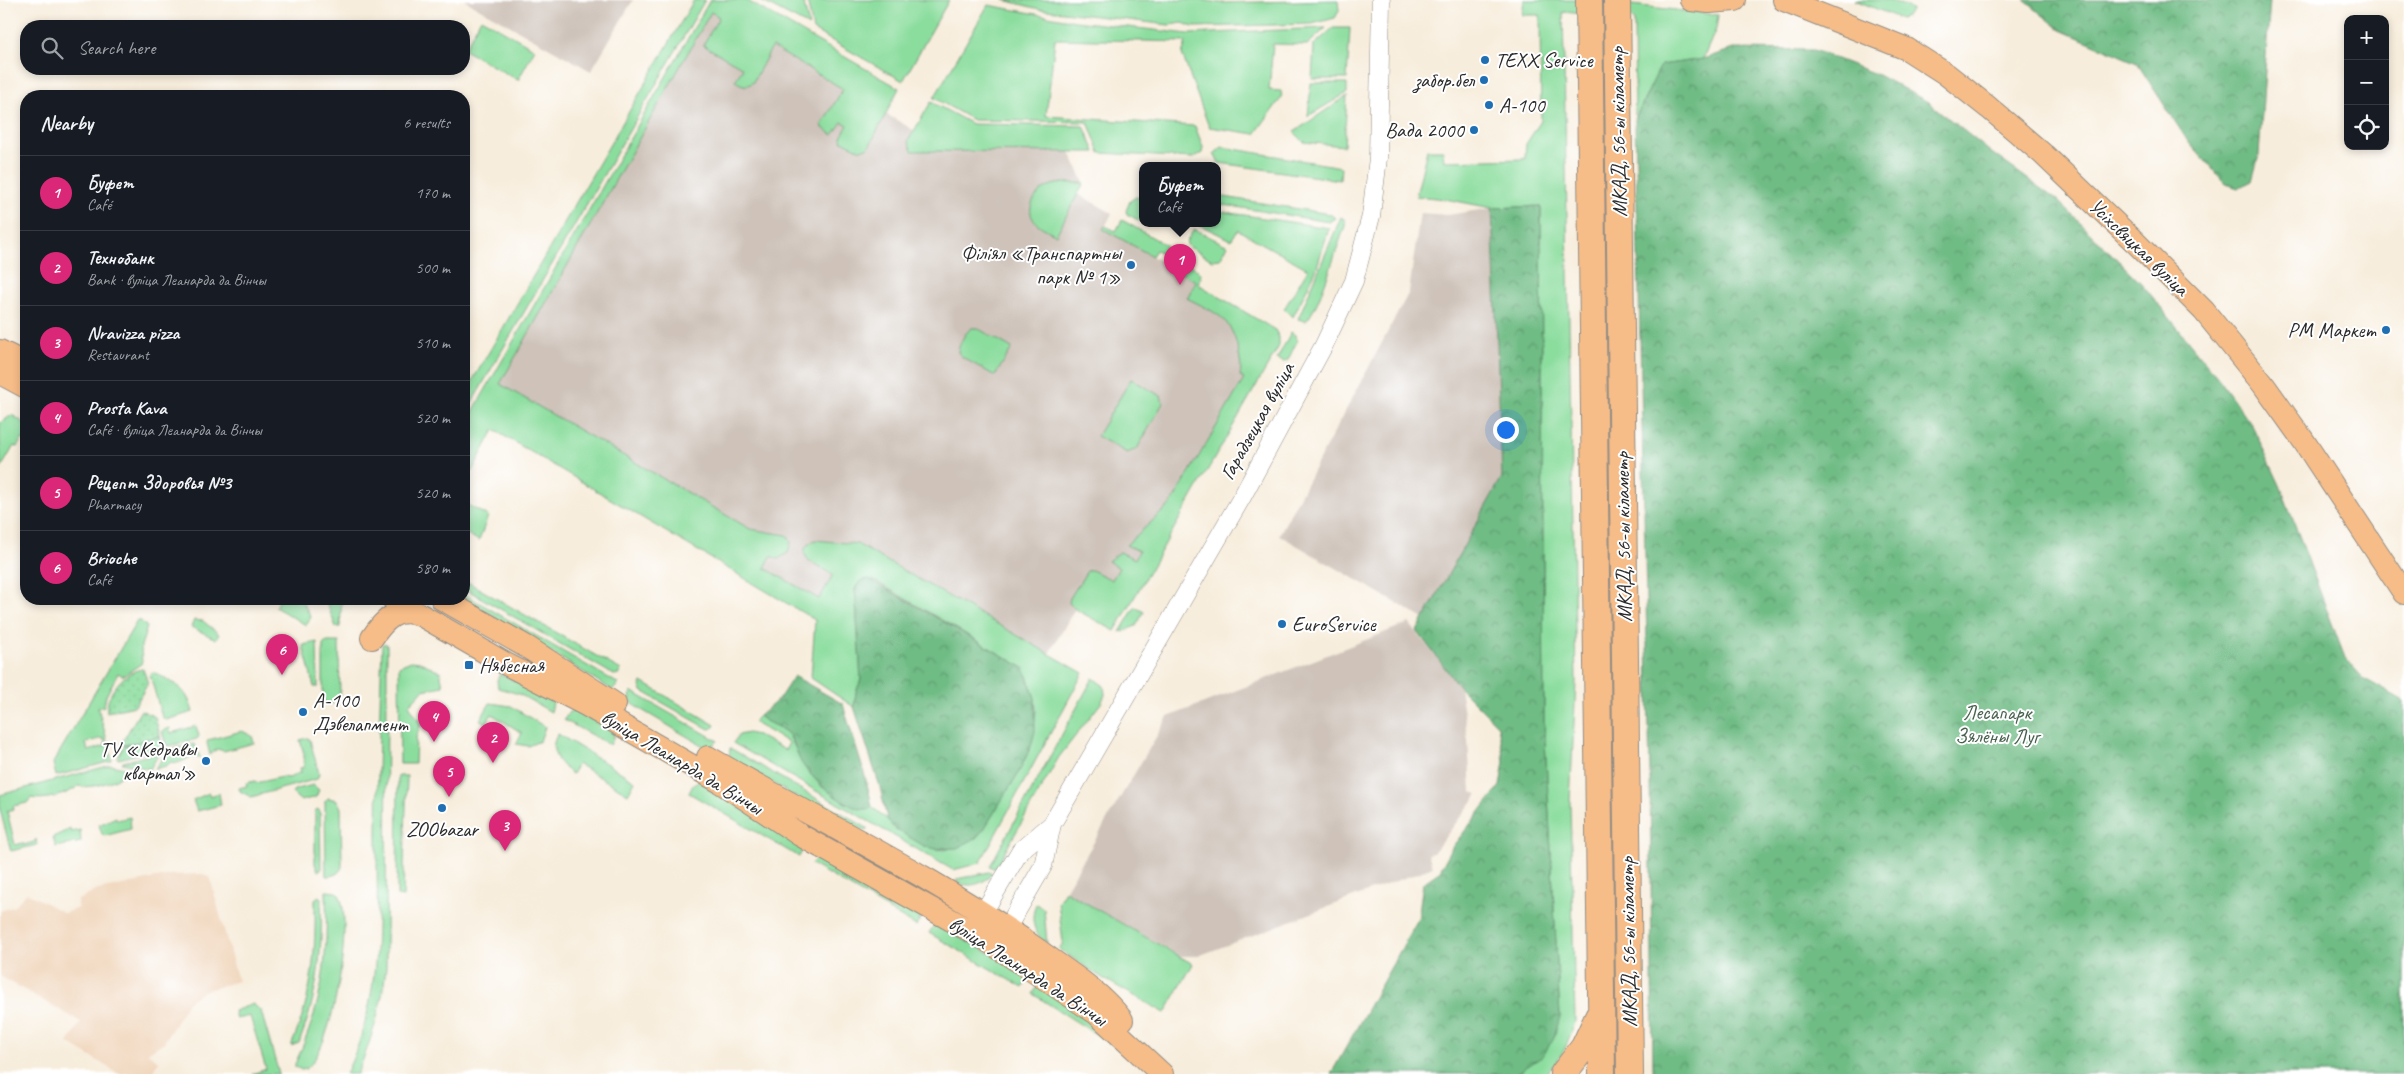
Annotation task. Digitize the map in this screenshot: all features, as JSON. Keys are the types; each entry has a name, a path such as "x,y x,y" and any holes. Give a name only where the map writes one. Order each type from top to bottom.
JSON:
{"highway":[{"name":"МКАД, 56-ы кіламетр","path":"1589,0 1602,1074"},
{"name":"МКАД, 56-ы кіламетр","path":"1617,0 1630,1074"},
{"path":"1563,1074 1584,1047 1600,1012"}],"main road":[{"path":"1691,0 1709,2 1735,0"},
{"name":"Усіхсвяцкая вуліца","path":"1784,0 1907,49 1946,74 2044,155 2135,242 2204,311 2263,384 2404,593"},
{"path":"0,351 20,361"},
{"path":"0,373 20,384"},
{"name":"вуліца Леанарда да Вінчы","path":"403,605 506,664 586,705 720,782 800,835 985,939 1096,1013 1162,1074"},
{"name":"вуліца Леанарда да Вінчы","path":"453,605 527,647 594,692 804,812 860,840 1007,928 1098,993 1118,1015 1162,1074"},
{"path":"372,638 382,623 393,615 409,613 423,617"}],"street":[{"name":"Гарадзецкая вуліца","path":"1007,928 1044,866 1052,824 1242,497 1324,345 1354,281 1371,216 1378,158 1381,0"},
{"name":"Гарадзецкая вуліца","path":"983,913 1020,851 1052,824"},
{"path":"983,913 985,939 1007,928"}],"shaded area":[{"path":"464,0 633,0 591,71"},
{"path":"708,10 941,146 1069,150 1084,183 1078,194 1112,213 1104,229 1196,281 1190,293 1261,332 1267,351 1135,577 1076,607 1047,657 857,553 818,612 490,388"},
{"path":"1492,208 1502,477 1424,619 1279,535 1409,292 1420,213 1448,215"},
{"path":"1409,623 1460,688 1468,741 1471,792 1478,794 1433,853 1428,854 1433,867 1198,956 1181,956 1065,891 1168,717"},
{"path":"203,874 210,878 238,981 204,991 188,1002 164,1042 147,1053 159,1061 151,1074 119,1074 68,1043 81,1022 0,976 0,911 13,907 27,893 64,913 78,908 78,900 98,890 171,875"}],"green space":[{"path":"694,0 705,0 470,406 470,385"},
{"path":"710,0 746,0 899,88 869,147 861,150 842,141 841,137 848,125 842,122 833,135 823,128 822,124 843,89 772,47 751,84 742,85 735,81 743,68 703,45 719,17 711,12 500,384 750,529 787,535 791,542 788,553 778,559 771,556 765,568 819,599 833,575 808,560 804,553 806,546 815,540 857,544 1083,673 980,863 953,870 733,743 739,735 748,733 757,735 785,750 789,743 753,722 759,716 788,733 805,768 822,787 868,810 872,807 887,819 894,828 936,849 945,850 967,843 984,829 1019,772 1031,746 1036,711 1035,698 1024,668 875,581 865,580 860,582 855,589 861,680 856,692 854,707 811,678 815,620 494,430 470,475 470,417"},
{"path":"759,0 803,0 809,26"},
{"path":"807,0 949,0 903,81 813,30"},
{"path":"1004,0 1202,0 1220,3 1338,0 1339,11 1335,18 1312,24 1193,27 1183,23 1169,25 1039,9"},
{"path":"1524,0 1590,0 1718,15 1716,29 1703,59 1661,65 1635,119 1634,19 1563,12 1576,682 1570,802 1575,1022 1564,1051 1545,1074 1516,1074 1521,1072 1560,1017 1544,722 1541,206 1492,208 1445,199 1416,196 1427,150 1443,150 1444,161 1525,159 1526,144 1541,121 1540,15 1522,15"},
{"path":"1855,0 1890,0 1912,9 1907,17 1901,19"},
{"path":"2024,0 2270,0 2259,155 2252,181 2238,188 2226,184 2189,143 2137,63 2061,30"},
{"path":"988,5 1075,21 1189,34 1326,28 1307,45 1273,44 1269,90 1281,91 1282,97 1255,134 1209,127 1182,54 1186,42 1055,39 1046,116 1195,126 1203,147 1202,153 1193,158 1100,153 1088,122 973,120 934,98"},
{"path":"481,18 535,49 518,80 470,53 470,39"},
{"path":"1333,28 1350,28 1347,79 1312,79 1314,45"},
{"name":"Лесапарк Зялёны Луг","path":"1733,49 1814,50 1878,75 1928,102 1993,154 2058,201 2142,284 2219,379 2253,427 2280,485 2345,658 2363,678 2404,701 2404,1074 1653,1074 1650,774 1635,119 1661,65 1703,59"},
{"path":"1311,83 1347,83 1347,93 1308,116"},
{"path":"1347,96 1344,146 1304,142 1294,132"},
{"path":"931,102 972,124 1084,126 1095,152 912,151 908,141"},
{"path":"1222,147 1341,167 1340,180 1221,163 1214,154"},
{"path":"1084,183 1056,235 1040,226 1033,219 1031,207 1036,197 1045,188 1056,184"},
{"path":"1221,196 1330,214 1335,218 1329,222 1221,204"},
{"path":"1136,197 1139,198 1139,220 1127,214 1126,211 1130,201"},
{"path":"1541,206 1544,722 1560,1017 1554,1037 1543,1056 1516,1074 1331,1074 1418,919 1423,883 1439,872 1453,846 1500,786 1504,761 1498,726 1460,688 1417,631 1502,477 1492,208"},
{"path":"1221,211 1329,228 1316,270 1293,317 1284,309 1308,269 1238,230 1231,240 1204,227 1221,227"},
{"path":"1341,217 1345,220 1345,226 1317,303 1306,321 1298,319"},
{"path":"1122,220 1166,245 1162,253 1156,250 1152,256 1103,229 1105,226 1116,231"},
{"path":"1194,229 1228,246 1220,259 1212,260 1188,246 1186,242"},
{"path":"1186,263 1199,271 1200,279 1198,284 1275,330 1279,337 1279,346 1115,631 1075,609 1069,603 1070,598 1087,571 1092,570 1112,580 1119,568 1108,561 1120,552 1135,559 1139,551 1126,545 1171,504 1244,379 1240,376 1241,369 1238,350 1231,330 1214,312 1187,298 1196,281 1178,271 1181,265"},
{"path":"972,328 977,328 1012,348 995,376 962,357 958,352 963,338"},
{"path":"1291,332 1295,335 1297,341 1288,360 1284,362 1277,359"},
{"path":"1131,379 1161,396 1163,403 1137,449 1127,453 1097,436"},
{"path":"12,415 20,420 20,442 17,447 14,446 1,468 0,423"},
{"path":"470,506 488,516 479,541 470,536"},
{"path":"869,579 1024,668 1035,698 1035,731 1031,746 1019,772 984,829 976,838 957,848 936,849 924,846 894,828 887,819 880,787 854,707 856,692 861,680 855,589 860,581"},
{"path":"470,583 621,670 619,674 614,675 470,591"},
{"path":"470,597 619,684 612,690 470,602"},
{"path":"276,605 304,605 311,617 306,625 275,607"},
{"path":"327,605 342,605 340,627 336,627"},
{"path":"1135,607 1144,612 1136,626 1120,632"},
{"path":"194,620 203,621 219,634 216,639 191,627"},
{"path":"137,621 141,621 147,627 141,646 142,663 123,676 118,673 106,696 104,706 98,708 107,740 104,741 103,738 86,743 88,751 105,746 105,743 108,742 112,761 56,776 53,763"},
{"path":"317,642 318,687 314,687 303,645"},
{"path":"326,642 339,642 340,695 337,701 330,704 323,701 323,645"},
{"path":"382,644 387,644 385,980 376,1021 357,1074 346,1074 358,1045 366,1017 372,989 375,960"},
{"path":"411,661 420,662 440,671 443,686 423,690 409,705 421,724 416,738 415,764 400,764 399,666"},
{"path":"143,669 148,683 135,706 107,712 109,697 118,684 130,673"},
{"path":"153,672 179,687 187,697 193,712 166,720 162,717 150,675"},
{"path":"500,674 548,696 553,703 551,712 519,694 498,688 497,680"},
{"path":"794,676 843,704 872,807 864,809 854,807 833,795 806,769 788,734 759,716 779,699"},
{"path":"1093,678 1104,686 1105,695 1101,703 1059,757 995,869 990,866"},
{"path":"642,682 715,725 709,729 642,691 640,686"},
{"path":"631,691 718,741 712,746 705,747 635,706 630,700"},
{"path":"490,703 511,706 545,727 540,741 528,746 516,744 522,733 492,714 486,723 480,720"},
{"path":"141,710 155,717 160,736 124,745 121,744"},
{"path":"574,710 613,732 614,736 610,745 564,720 569,712"},
{"path":"196,726 199,736 197,739 169,746 166,745 162,732 164,730 170,728 171,733"},
{"path":"242,731 252,736 254,743 224,751 217,749 210,755 208,740"},
{"path":"558,734 635,781 628,794 578,764 572,774 567,770 559,761 554,751 555,740"},
{"path":"160,736 161,748 117,758 124,746"},
{"path":"307,738 310,740 319,774 317,779 251,797 240,791 239,788 247,786 246,783 255,781 256,783 282,777 289,778 301,772 300,768 304,767 304,754 300,740"},
{"path":"194,744 200,757 192,757 178,763 171,762 166,766 155,769 168,750"},
{"path":"730,748 867,828 866,831 809,805 729,757"},
{"path":"160,752 150,769 122,763 123,762"},
{"path":"111,765 142,772 132,775 124,774 114,780 96,786 78,786 56,796 42,799 31,798 27,803 13,806 14,809 7,811 15,845 23,843 24,845 34,842 36,839 37,845 11,851 0,810 0,795"},
{"path":"398,776 407,776 403,897 397,896"},
{"path":"700,781 803,849 799,857 689,793 693,785"},
{"path":"313,785 319,790 316,797 301,801 292,793 294,790"},
{"path":"209,793 210,796 219,793 221,805 197,811 193,800"},
{"path":"328,798 337,800 341,808 342,867 336,874 331,876 326,876 325,801"},
{"path":"317,809 320,811 321,869 318,871 315,864 315,811"},
{"path":"116,817 117,820 130,817 131,829 104,836 99,825"},
{"path":"70,829 71,832 80,830 81,842 56,847 53,837"},
{"path":"816,858 822,858 922,916 916,926 811,864"},
{"path":"989,872 992,874 980,883 966,885 956,882 957,879"},
{"path":"326,891 337,892 342,905 344,928 338,987 323,1043 313,1062 302,1070 295,1067 295,1064 305,1041 318,1000 325,959"},
{"path":"1065,891 1193,964 1165,1013 1101,977 1059,949 1063,943 1058,902"},
{"path":"319,896 321,898 321,935 315,989 299,1043 291,1046 309,991 314,956 315,899"},
{"path":"1036,904 1044,909 1047,943 1042,939 1034,926 1033,915"},
{"path":"935,924 1030,974 1023,988 929,933"},
{"path":"1041,980 1101,1026 1119,1049 1033,994"},
{"path":"253,1004 261,1011 279,1074 252,1074 266,1069 250,1016 236,1019 234,1011"}],"place":[{"name":"TEXX Service","path":"1485,60"},
{"name":"забор.бел","path":"1484,80"},
{"name":"A-100","path":"1489,105"},
{"name":"Вада 2000","path":"1474,130"},
{"name":"Філіял «Транспартны парк № 1»","path":"1131,265"},
{"name":"Буфет","path":"1180,285"},
{"name":"РМ Маркет","path":"2386,330"},
{"name":"EuroService","path":"1282,624"},
{"name":"Нябесная","path":"469,665"},
{"name":"Brioche","path":"282,675"},
{"name":"A-100 Дэвелапмент","path":"303,712"},
{"name":"Prosta Kava","path":"434,742"},
{"name":"ТУ «Кедравы квартал'»","path":"206,761"},
{"name":"Технобанк","path":"493,763"},
{"name":"Рецепт Здоровья №3","path":"449,797"},
{"name":"ZOObazar","path":"442,808"},
{"name":"Nravizza pizza","path":"505,851"}]}
